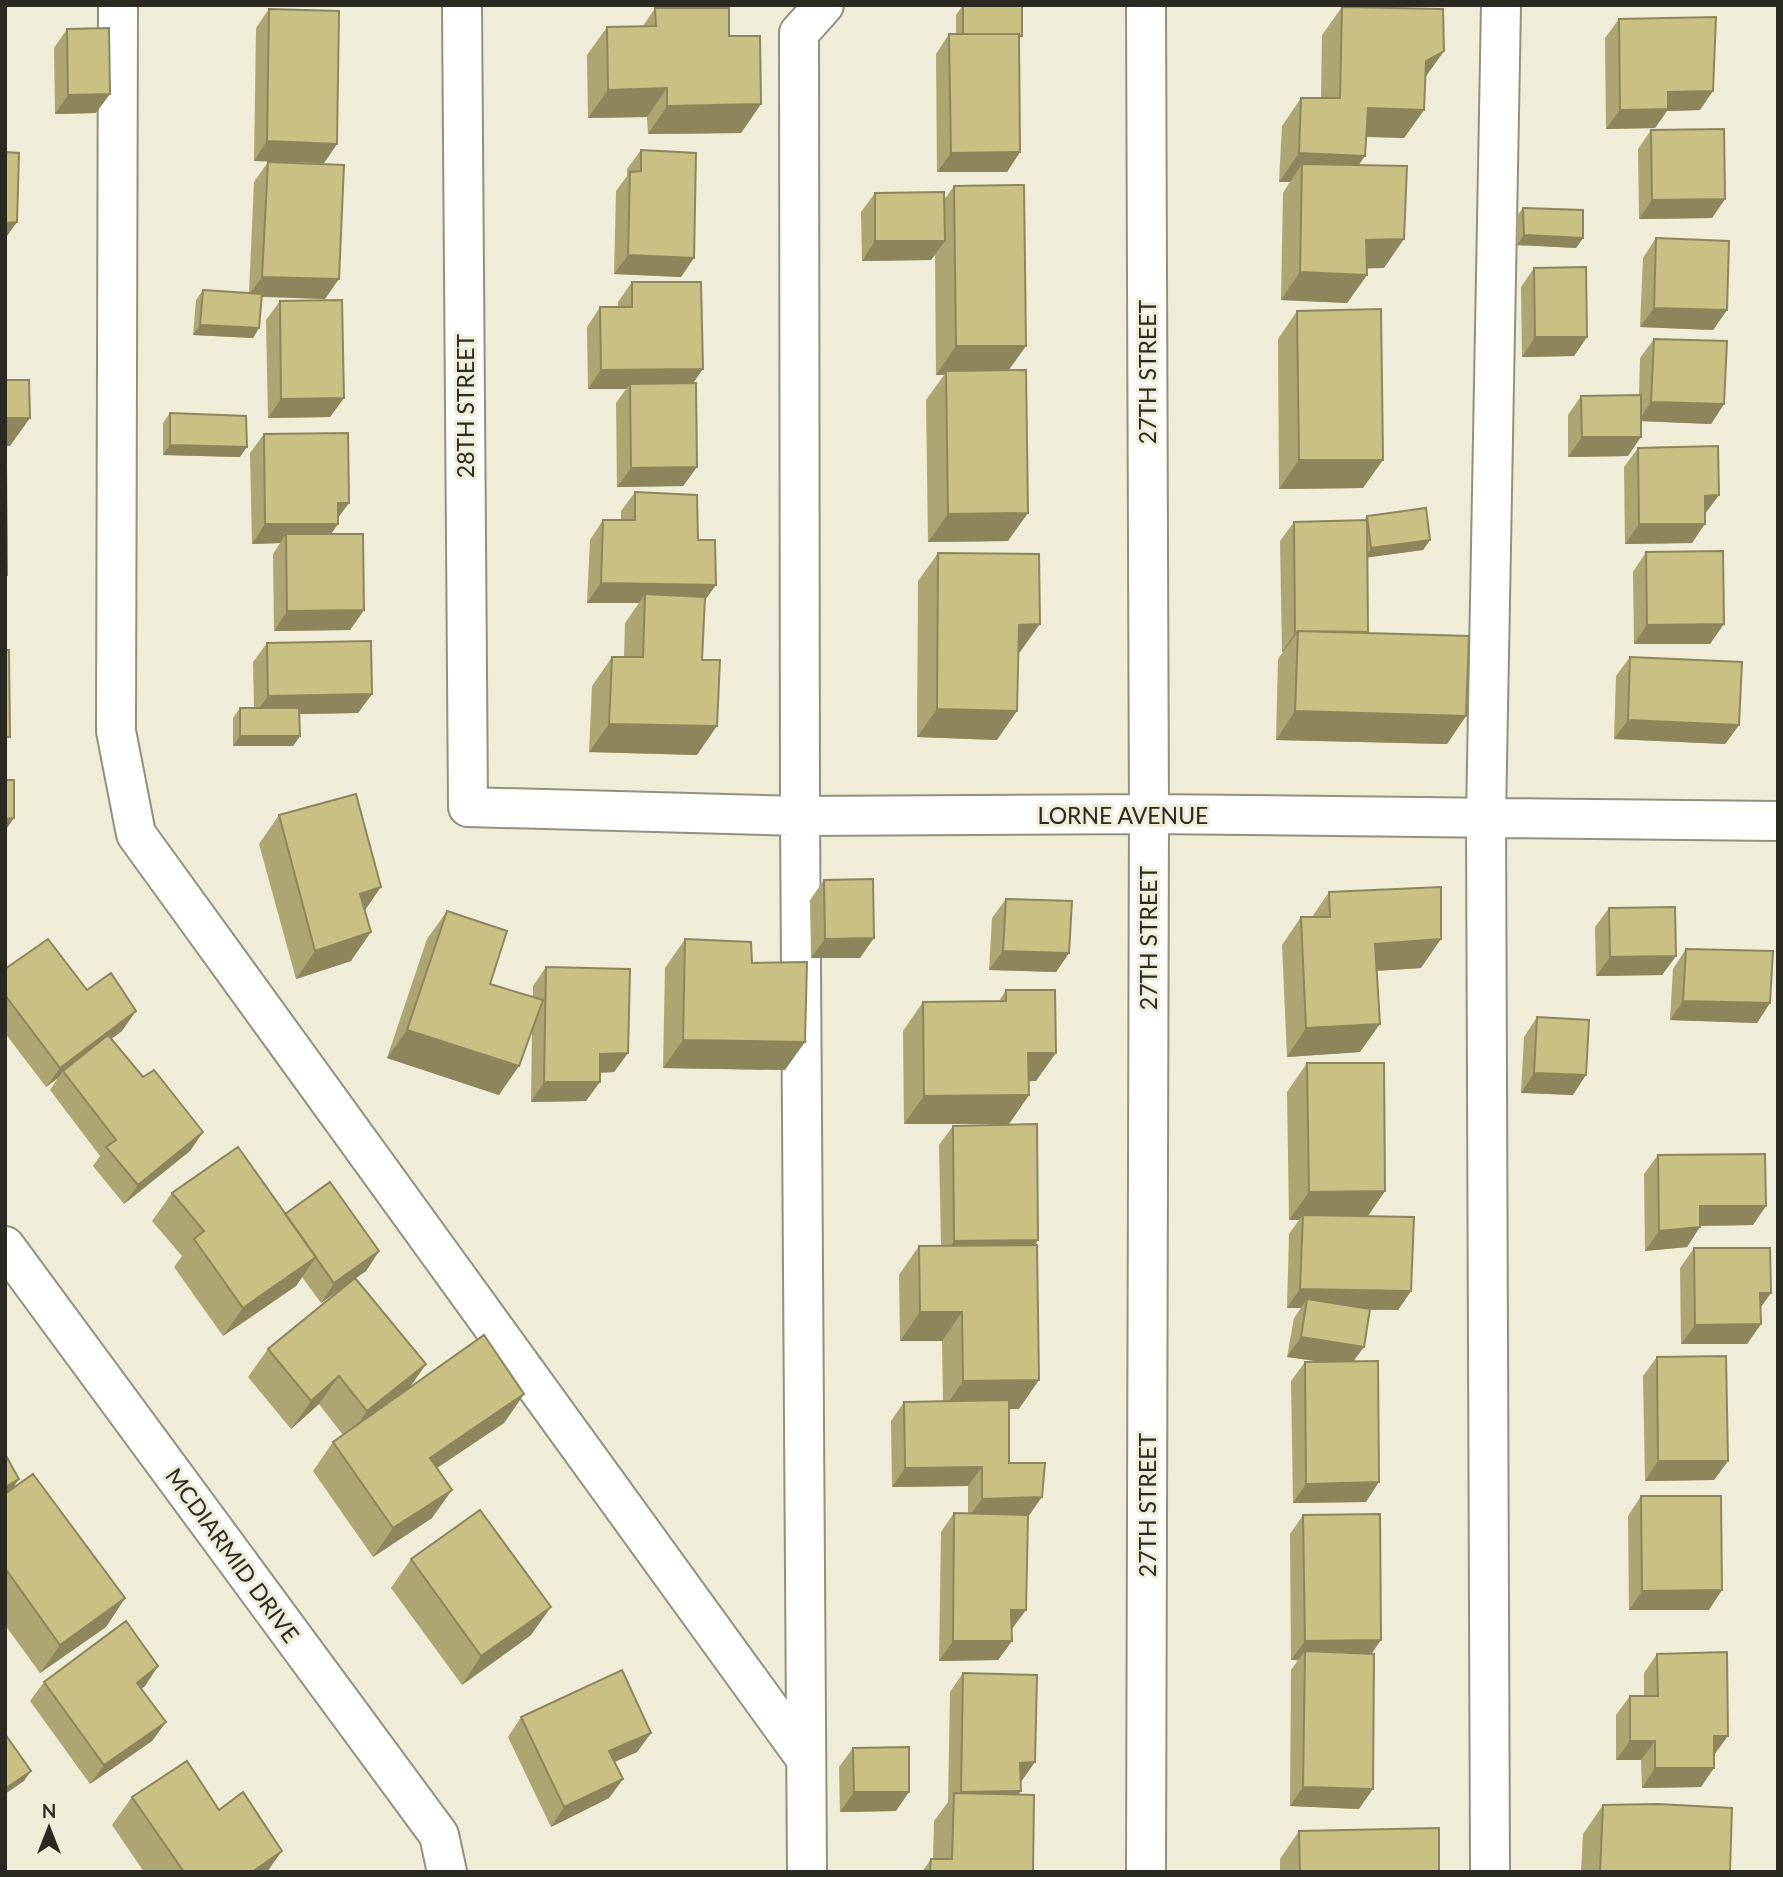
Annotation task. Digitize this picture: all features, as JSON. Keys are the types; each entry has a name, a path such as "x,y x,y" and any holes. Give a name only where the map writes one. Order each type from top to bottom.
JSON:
{"street":[{"path":"118,5 116,730 136,834 806,1759"},
{"name":"28TH STREET","path":"462,5 468,807"},
{"path":"807,1872 800,816 799,33 824,5"},
{"name":"27TH STREET","path":"1146,5 1149,814 1146,1872"},
{"path":"1490,1872 1486,817 1501,5"},
{"name":"LORNE AVENUE","path":"468,807 800,816 1149,814 1778,821"},
{"name":"MCDIARMID DRIVE","path":"5,1246 439,1835 447,1872"}],"building":[{"path":"963,5 1022,5 1022,36 963,34"},
{"path":"1342,7 1443,9 1444,51 1426,61 1424,110 1368,108 1365,156 1299,153 1301,98 1340,98"},
{"path":"655,8 729,8 729,36 760,36 761,104 667,106 667,88 608,90 607,27 656,26"},
{"path":"269,9 339,11 337,144 267,141"},
{"path":"1716,17 1713,91 1668,92 1668,109 1620,110 1619,19"},
{"path":"109,28 110,94 68,95 67,29"},
{"path":"949,34 1019,34 1020,152 951,153"},
{"path":"1724,129 1725,199 1652,200 1651,130"},
{"path":"641,150 696,153 694,258 628,255 630,172 641,171"},
{"path":"5,152 19,153 17,222 5,223"},
{"path":"268,162 344,165 339,279 262,277"},
{"path":"1302,164 1407,166 1404,239 1366,240 1367,275 1300,272"},
{"path":"1024,185 1026,346 956,346 954,186"},
{"path":"944,192 945,241 875,241 875,193"},
{"path":"1523,208 1583,210 1583,238 1524,235"},
{"path":"1656,238 1729,241 1727,310 1654,308"},
{"path":"1586,267 1587,337 1535,337 1534,268"},
{"path":"632,282 701,282 703,369 601,370 600,307 632,307"},
{"path":"203,290 262,294 259,328 200,325"},
{"path":"342,300 344,398 281,399 280,301"},
{"path":"1381,309 1383,460 1299,460 1297,311"},
{"path":"1654,339 1727,341 1724,404 1651,402"},
{"path":"1026,370 1028,513 948,514 946,371"},
{"path":"5,380 29,380 30,418 5,418"},
{"path":"696,383 697,467 631,468 630,384"},
{"path":"1641,395 1641,437 1582,437 1581,396"},
{"path":"170,413 246,416 247,447 170,445"},
{"path":"348,433 349,503 338,503 338,524 265,524 264,434"},
{"path":"1718,446 1719,495 1705,496 1705,524 1639,524 1638,448"},
{"path":"6,463 7,575 5,575"},
{"path":"635,492 697,495 698,540 715,540 716,585 601,583 603,520 635,520"},
{"path":"1426,508 1430,540 1371,548 1367,516"},
{"path":"1367,520 1368,632 1295,633 1294,522"},
{"path":"286,534 363,534 364,610 287,611"},
{"path":"1723,551 1724,624 1647,625 1646,552"},
{"path":"938,553 1039,554 1040,624 1019,625 1017,711 937,709"},
{"path":"645,594 705,597 702,660 720,660 717,726 609,724 612,657 643,657"},
{"path":"1298,631 1469,636 1466,716 1295,711"},
{"path":"371,641 372,694 268,696 267,643"},
{"path":"5,650 9,650 10,737 5,737"},
{"path":"1630,657 1742,662 1739,725 1628,720"},
{"path":"240,708 299,708 300,736 240,736"},
{"path":"5,780 14,780 14,818 5,819"},
{"path":"356,794 381,887 360,894 371,932 315,951 279,815"},
{"path":"873,879 874,938 825,939 824,880"},
{"path":"1441,887 1441,939 1375,944 1380,1024 1306,1028 1301,917 1330,917 1329,892"},
{"path":"1006,899 1072,901 1069,953 1003,951"},
{"path":"1675,907 1676,956 1610,957 1609,908"},
{"path":"447,911 507,931 490,984 543,1000 519,1066 407,1030"},
{"path":"48,939 87,990 111,973 136,1011 60,1068 5,995 5,969"},
{"path":"685,939 751,942 752,963 807,962 805,1042 683,1040"},
{"path":"1686,949 1773,951 1770,1003 1683,1001"},
{"path":"546,967 630,969 628,1053 600,1054 600,1082 544,1082"},
{"path":"1006,990 1055,990 1056,1053 1028,1053 1029,1095 924,1096 923,1002 1006,1001"},
{"path":"1537,1017 1589,1020 1586,1075 1534,1073"},
{"path":"108,1035 143,1077 154,1070 203,1132 138,1185 106,1147 116,1140 63,1071"},
{"path":"1307,1063 1384,1063 1385,1191 1309,1192"},
{"path":"1037,1124 1038,1240 954,1241 953,1126"},
{"path":"238,1147 316,1257 243,1308 194,1239 204,1231 172,1193"},
{"path":"1765,1154 1766,1206 1700,1206 1700,1227 1659,1231 1658,1155"},
{"path":"330,1182 379,1251 334,1283 285,1214"},
{"path":"1303,1215 1414,1217 1411,1291 1300,1289"},
{"path":"1037,1245 1039,1380 963,1381 962,1312 920,1312 919,1246"},
{"path":"1694,1248 1770,1248 1771,1293 1760,1293 1761,1324 1695,1325"},
{"path":"355,1278 426,1364 367,1411 339,1376 311,1401 268,1349"},
{"path":"1307,1299 1370,1309 1364,1347 1301,1337"},
{"path":"484,1335 524,1394 430,1458 452,1490 393,1528 333,1442"},
{"path":"1726,1356 1728,1461 1658,1461 1657,1357"},
{"path":"1378,1361 1379,1482 1306,1484 1305,1362"},
{"path":"1009,1400 1009,1463 1045,1463 1042,1497 982,1499 982,1467 905,1468 904,1402"},
{"path":"5,1454 19,1479 5,1487"},
{"path":"33,1474 125,1598 60,1645 5,1568 5,1494"},
{"path":"1641,1496 1721,1496 1722,1590 1642,1591"},
{"path":"480,1510 551,1607 481,1656 411,1559"},
{"path":"954,1513 1028,1515 1026,1610 1011,1610 1012,1641 953,1641"},
{"path":"1380,1514 1381,1640 1305,1641 1303,1515"},
{"path":"126,1621 158,1666 137,1683 166,1722 104,1765 44,1682"},
{"path":"1305,1651 1374,1654 1373,1789 1303,1787"},
{"path":"1727,1652 1728,1736 1714,1736 1714,1768 1655,1768 1655,1741 1630,1741 1630,1696 1658,1696 1657,1654"},
{"path":"622,1670 651,1733 609,1751 623,1779 564,1807 521,1717"},
{"path":"963,1673 1037,1675 1035,1762 1020,1763 1021,1791 961,1792"},
{"path":"5,1734 31,1771 5,1789"},
{"path":"909,1747 909,1792 854,1792 853,1748"},
{"path":"187,1761 219,1810 243,1792 282,1851 252,1872 184,1872 132,1797"},
{"path":"954,1793 1034,1795 1033,1872 930,1872 931,1859 952,1859"},
{"path":"1658,1804 1732,1808 1730,1872 1600,1872 1603,1805"},
{"path":"1439,1828 1439,1872 1300,1872 1299,1831"}]}
